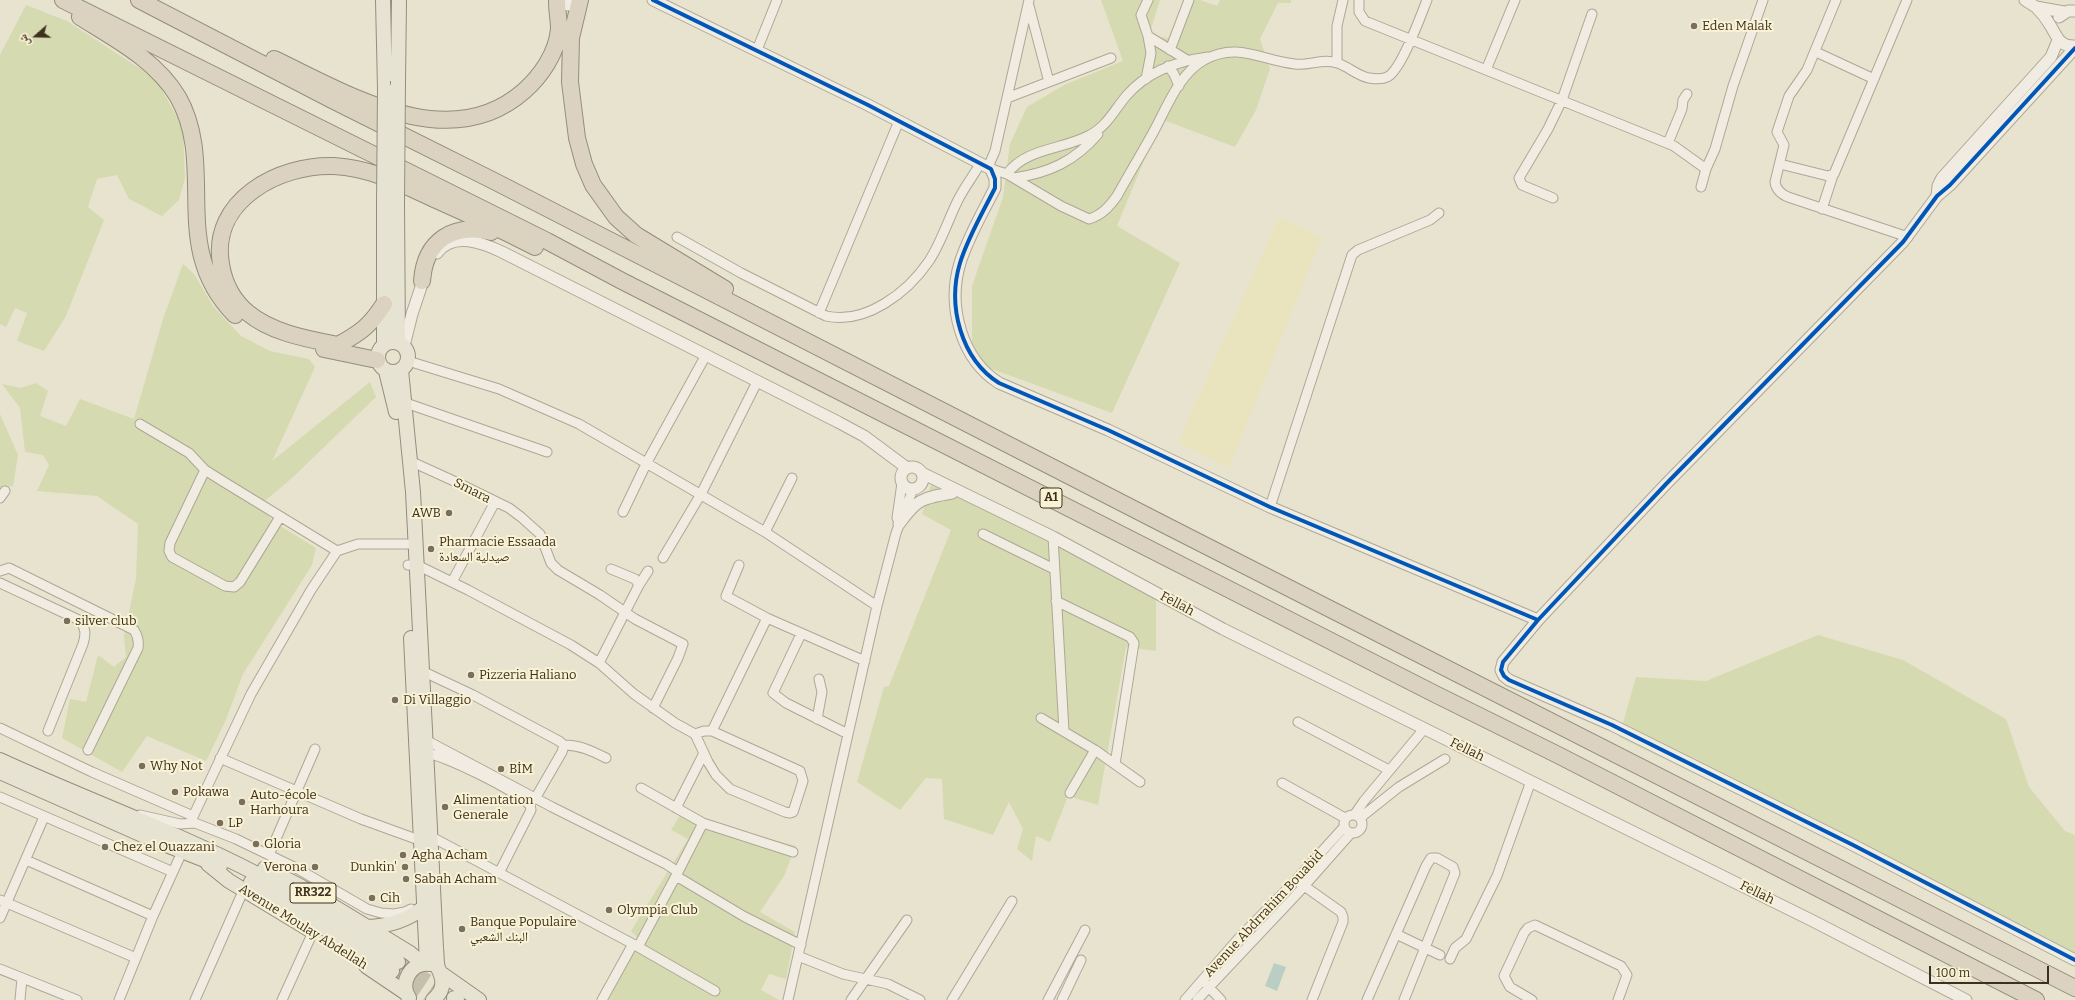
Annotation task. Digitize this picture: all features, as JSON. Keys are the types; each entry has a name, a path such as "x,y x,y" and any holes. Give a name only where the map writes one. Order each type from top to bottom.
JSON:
{"highway":[{"path":"53,0 147,62 165,79 177,97 186,114 193,146 197,234 200,253 207,276 217,294 232,313 252,329 270,337 388,352"},
{"name":"A1","path":"63,0 380,156 548,241 622,281 1558,755 2036,1000"},
{"name":"A1","path":"139,0 332,100 494,181 2075,988"},
{"path":"156,0 270,57 372,104 399,113 422,118 446,120 474,118 492,112 518,96 534,81 547,63 556,44 559,31 556,1"},
{"path":"580,0 571,38 570,82 581,152 593,185 604,202 616,217 636,234 841,359"},
{"path":"388,352 338,344 287,333 249,314 231,295 223,275 220,262 219,251 221,234 226,221 237,204 252,190 272,178 306,167 349,168 382,176 516,237 586,272 622,281"},
{"path":"422,281 423,267 429,254 437,242 451,233 466,229 478,229 516,237"},
{"path":"338,344 361,332 375,318 384,304"}],"main road":[{"path":"383,0 385,89 391,204 388,352 396,372 404,365"},
{"path":"399,0 398,81 384,304 388,352 401,446 411,544"},
{"path":"388,352 407,350 404,365 403,402 410,461 411,544 423,836 432,967"},
{"path":"412,565 422,671 420,744"},
{"name":"Avenue Moulay Abdellah","path":"0,760 111,808 187,848 244,889 313,932 409,997"},
{"name":"Avenue Moulay Abdellah","path":"0,772 275,884 395,967 262,888 219,866 201,859"},
{"path":"423,836 422,905 432,967 443,984 438,995 433,1000"},
{"name":"Avenue Moulay Abdellah","path":"187,848 210,846 252,862 300,886 432,967 479,1000"},
{"path":"368,927 380,927 400,922 422,905"},
{"name":"RR322","path":"409,997 405,984 409,974 416,966 432,967"}],"street":[{"path":"556,1 568,5 580,0"},
{"path":"653,0 758,50 899,121 986,167 1011,176 1061,206 1089,219 1099,215 1117,196 1179,86 1195,67 1212,57"},
{"path":"758,50 777,0"},
{"path":"1146,79 1151,53 1148,36 1141,15 1148,0"},
{"path":"1170,50 1189,0"},
{"path":"1337,62 1337,26 1343,0"},
{"path":"1359,0 1359,12 1365,20 1668,143 1685,153 1706,169"},
{"path":"1011,176 1038,174 1053,169 1079,152 1102,128 1128,94 1146,79 1168,66 1187,60 1245,52 1296,65 1337,62 1362,76 1379,78 1387,77 1393,73 1402,60 1427,0"},
{"path":"1486,70 1515,0"},
{"path":"1701,187 1706,169 1716,149 1733,86 1763,0"},
{"path":"1836,0 1816,52 1807,70 1789,96 1777,132 1784,144 1775,182 1778,190 1788,197 1908,237"},
{"path":"1822,208 1833,175 1907,0"},
{"path":"2025,0 2036,7 2064,12 2075,11"},
{"path":"1029,1 1049,82"},
{"path":"678,237 741,273 818,313 834,317 866,312 889,300 906,287 930,260 958,200 986,167 995,151 1029,1"},
{"path":"2036,7 2056,36 2065,45 2075,47"},
{"path":"1937,196 1938,186 1942,178 2051,57 2056,36 2057,19 2064,12"},
{"path":"1553,198 1522,185 1519,178 1562,100 1592,14"},
{"path":"1148,36 1187,60"},
{"path":"2075,47 1950,185 1937,196 1908,237 1666,484 1538,620 1503,662 1501,670 1506,678 1647,743 1853,845 2075,960"},
{"path":"1816,52 1874,79"},
{"path":"1007,98 1110,58"},
{"path":"1168,66 1179,86"},
{"path":"1668,143 1682,109 1683,100 1687,94"},
{"path":"818,313 899,121"},
{"path":"1011,176 1026,156 1087,137 1102,128"},
{"path":"1780,164 1828,176 1833,175"},
{"path":"986,167 995,179 995,188 964,251 960,265 957,289 957,310 963,340 981,369 999,382 1108,430 1270,507 1538,620"},
{"path":"1270,507 1352,255 1358,250 1430,220 1439,213"},
{"name":"Fellah","path":"388,352 422,281 440,249 453,243 466,240 482,243 864,436 907,468 915,468 922,473 1053,537 1223,629 1815,922 1966,1000"},
{"path":"623,512 647,462 706,355"},
{"path":"404,365 499,389 580,424 765,532 877,606"},
{"path":"663,558 701,494 757,382"},
{"path":"403,402 547,452"},
{"path":"140,424 192,455 205,470 337,551"},
{"name":"Smara","path":"410,461 495,502 452,582"},
{"path":"788,1000 864,661 897,529 902,475 907,468"},
{"path":"205,470 170,543 169,550 172,557 225,586 234,587 240,582 280,516"},
{"path":"897,529 923,477 922,473"},
{"path":"765,532 792,478"},
{"name":"Fellah","path":"902,483 909,489 917,487 969,496"},
{"path":"897,529 910,508 921,500 952,493"},
{"path":"495,502 509,508 531,524 542,538 554,567 625,611 635,619 684,644 653,708"},
{"path":"983,534 1054,569"},
{"path":"1053,537 1064,731"},
{"path":"111,808 180,824 191,819 251,694 311,590 337,551 358,544 411,544"},
{"path":"412,565 452,582 570,645 599,663 634,694 653,708 695,734 706,758 724,785 734,792 785,812 793,812 803,781 802,772 712,731 704,731 695,734"},
{"path":"739,565 726,596 767,618 864,661"},
{"path":"0,572 9,568 134,630 136,634 139,642 138,648 88,750"},
{"path":"611,568 635,579 639,585"},
{"path":"599,663 625,611 648,571"},
{"path":"0,583 79,620 84,627 86,636 48,730"},
{"path":"1056,601 1130,637 1134,643 1115,764"},
{"path":"712,731 767,618"},
{"path":"801,634 773,690 773,693 782,701 848,734"},
{"path":"422,671 473,695 564,745 577,745 585,747 606,758"},
{"path":"817,719 822,697 819,679"},
{"path":"1041,718 1095,750 1140,782"},
{"path":"1298,722 1389,770"},
{"path":"0,728 191,819 195,823 236,839 269,855 374,912 388,914 405,912 422,905"},
{"path":"1358,816 1364,801 1424,729"},
{"path":"420,744 536,797 576,819 660,860 677,874 745,917 801,945"},
{"path":"420,744 519,796 530,805 531,810 499,873"},
{"path":"536,797 562,752 564,745"},
{"path":"269,855 315,749"},
{"path":"1070,793 1095,750"},
{"path":"220,758 378,826 423,836 499,873 636,946 715,991"},
{"path":"676,808 706,758"},
{"path":"1358,816 1387,795 1445,759"},
{"path":"1450,959 1456,948 1466,939 1496,879 1531,781"},
{"path":"1282,783 1347,826 1358,832 1361,829 1362,822 1358,816 1351,814 1347,826"},
{"path":"641,788 703,822 793,852"},
{"path":"0,798 173,872"},
{"path":"0,918 3,902 26,860 44,816"},
{"path":"602,1000 636,946 677,874 703,822"},
{"name":"Avenue Abdrrahim Bouabid","path":"1197,1000 1205,984 1238,939 1347,826"},
{"name":"Avenue Abdrrahim Bouabid","path":"1185,1000 1205,984 1246,946 1304,886 1347,826"},
{"path":"119,1000 153,916 173,872 187,848"},
{"path":"1367,1000 1427,862 1433,857 1453,867 1455,873 1404,1000"},
{"path":"26,860 153,916"},
{"path":"1296,880 1341,912 1344,919 1312,1000"},
{"path":"195,1000 244,889"},
{"path":"952,1000 1012,900"},
{"path":"3,902 136,958"},
{"path":"851,1000 908,920"},
{"path":"1532,1000 1510,987 1504,976 1524,933 1528,928 1535,925 1621,966 1627,975 1618,1000"},
{"path":"1048,1000 1085,930"},
{"path":"282,1000 313,932"},
{"path":"1396,934 1440,955"},
{"path":"1238,939 1246,946"},
{"path":"798,956 831,970 865,980 888,984 920,1000"},
{"path":"1062,1000 1081,960"},
{"path":"0,969 77,1000"},
{"path":"20,1000 22,978"},
{"path":"1205,984 1221,1000"}],"shaded area":[{"path":"1279,217 1322,238 1229,468 1178,442"},
{"path":"1274,963 1286,967 1277,991 1265,986"}],"green space":[{"path":"1101,0 1160,0 1149,35 1172,39 1187,0 1200,0 1217,6 1220,0 1291,0 1291,3 1278,3 1260,39 1270,69 1256,110 1235,147 1161,119 1117,226 1180,263 1112,413 984,366 972,343 972,286 1003,197 1010,144 1027,107 1064,85 1123,61"},
{"path":"26,5 67,21 156,79 183,128 185,178 179,200 162,216 129,199 117,175 97,179 88,207 104,220 66,316 44,351 17,341 27,313 15,308 6,327 0,324 0,55"},
{"path":"183,264 194,274 213,306 241,336 270,351 309,359 315,367 272,461 370,382 376,397 292,478 259,506 274,522 316,548 312,565 243,674 225,722 206,761 147,736 122,772 62,738 70,699 86,702 98,655 114,667 126,657 124,636 136,579 138,524 97,496 37,491 49,465 43,455 25,452 20,408 2,384 21,388 36,383 48,391 40,416 66,426 80,399 134,419 163,319"},
{"path":"0,414 18,455 13,486 0,488"},
{"path":"933,478 1156,597 1156,651 1126,647 1098,805 1068,796 1050,842 1036,836 1032,861 1017,849 1023,829 1009,802 993,835 944,819 942,779 926,778 900,810 857,782 884,687 889,686 951,530 922,514"},
{"path":"1818,635 1903,660 2006,719 2029,787 2065,831 2075,835 2075,959 1619,737 1636,677 1706,681"},
{"path":"685,807 708,821 796,846 784,876 760,912 795,932 786,979 769,974 761,990 779,1000 609,1000 638,938 631,931 688,839 671,830"}],"tunnel":[{"path":"398,962 454,998"},
{"path":"392,971 435,1000"}],"cycle path":[{"path":"653,0 868,105 991,169 995,179 995,188 971,234 963,253 956,280 955,297 960,330 967,346 975,360 986,373 999,383 1108,430 1270,507 1538,620"},
{"path":"2075,48 1950,185 1937,196 1903,242 1666,484 1538,620 1503,662 1501,670 1504,676 1509,680 1612,725 1853,845 2075,960"}],"place":[{"name":"Eden Malak","path":"1694,26"},
{"name":"AWB","path":"449,513"},
{"name":"Pharmacie Essaada صيدلية السعادة","path":"431,549"},
{"name":"silver club","path":"67,621"},
{"name":"Pizzeria Haliano","path":"471,675"},
{"name":"Di Villaggio","path":"395,700"},
{"name":"Why Not","path":"142,766"},
{"name":"BİM","path":"501,769"},
{"name":"Pokawa","path":"175,792"},
{"name":"Auto-école Harhoura","path":"242,802"},
{"name":"Alimentation Generale","path":"445,807"},
{"name":"LP","path":"220,823"},
{"name":"Gloria","path":"256,844"},
{"name":"Chez el Ouazzani","path":"105,847"},
{"name":"Agha Acham","path":"403,855"},
{"name":"Verona","path":"315,867"},
{"name":"Dunkin'","path":"405,867"},
{"name":"Sabah Acham","path":"406,879"},
{"name":"Cih","path":"372,898"},
{"name":"Olympia Club","path":"609,910"},
{"name":"Banque Populaire البنك الشعبي","path":"462,929"}]}
